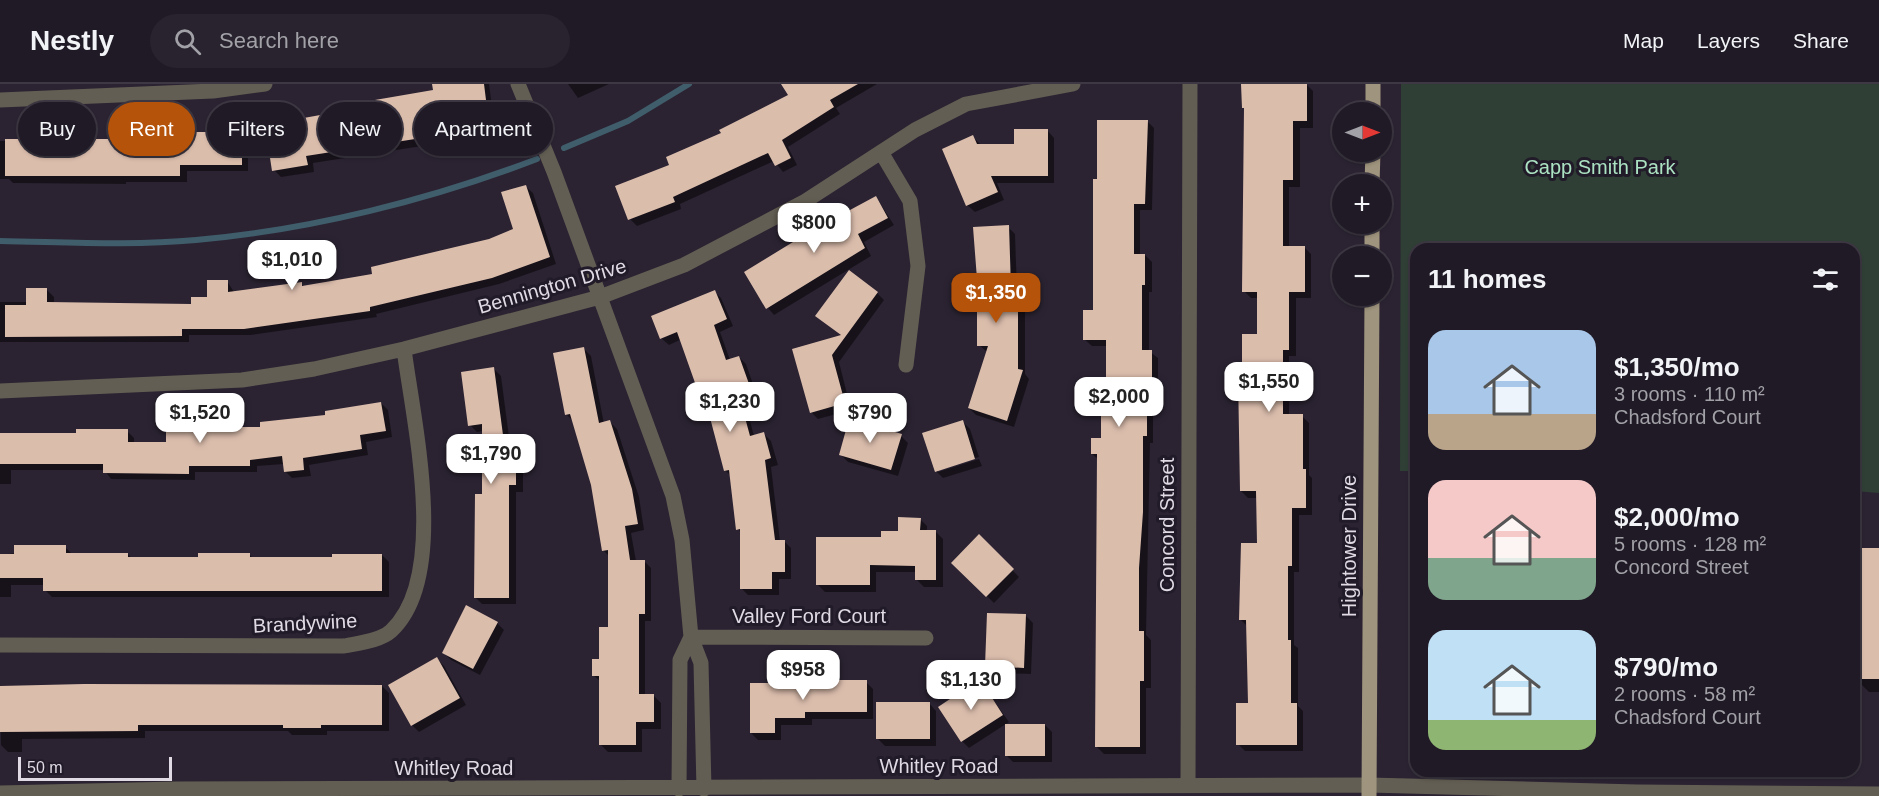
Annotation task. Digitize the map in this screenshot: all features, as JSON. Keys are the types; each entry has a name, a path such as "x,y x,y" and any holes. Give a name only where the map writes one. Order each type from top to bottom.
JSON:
{"main road":[{"path":"1373,84 1373,102"},
{"name":"Hightower Drive","path":"1369,791 1372,306"}],"street":[{"path":"0,100 213,91 265,84"},
{"path":"518,84 673,496 682,540 692,637 701,663 704,789"},
{"name":"Bennington Drive","path":"0,391 242,380 314,369 404,349 600,297 684,265 804,202 915,129 966,104 1073,84"},
{"name":"Concord Street","path":"1188,786 1190,84"},
{"path":"881,152 910,201 918,266 906,365"},
{"name":"Brandywine","path":"0,645 344,646 371,640 391,632 404,615 416,587 424,544 424,507 404,349"},
{"path":"680,789 680,660 692,637"},
{"name":"Valley Ford Court","path":"692,637 926,638"},
{"name":"Whitley Road","path":"0,793 176,789 1188,786 1369,791 1879,794"}],"green space":[{"name":"Capp Smith Park","path":"1401,84 1879,84 1879,493 1860,491 1860,243 1410,243 1410,471 1400,471"}],"building":[{"path":"432,84 484,84 486,102 414,102 414,139 402,141 402,102 369,101 433,90"},
{"path":"781,84 858,84 830,100 834,107 782,140 791,158 775,166 768,153 673,197 675,202 628,220 615,186 669,165 666,157 721,133 719,130 788,95"},
{"path":"1241,84 1307,84 1307,121 1293,121 1293,180 1283,180 1283,246 1305,246 1305,292 1289,292 1289,350 1283,350 1283,414 1303,414 1303,469 1306,469 1306,508 1292,508 1292,566 1288,566 1291,703 1297,703 1297,745 1236,745 1236,703 1248,703 1246,620 1239,620 1241,543 1257,543 1256,491 1240,491 1238,375 1242,375 1242,334 1257,334 1257,292 1242,292 1244,108 1242,108"},
{"path":"318,115 318,154 306,156 306,118"},
{"path":"1097,120 1148,120 1145,204 1134,204 1134,254 1145,254 1145,285 1142,285 1142,350 1152,350 1152,379 1147,379 1147,436 1143,436 1143,512 1139,568 1139,631 1144,631 1144,681 1140,681 1140,747 1095,747 1097,454 1091,454 1091,438 1101,438 1101,405 1106,405 1106,340 1083,340 1083,310 1093,310 1093,179 1097,179"},
{"path":"1014,129 1048,129 1048,176 991,176 998,192 966,206 942,149 973,135 977,144 1014,144"},
{"path":"195,132 207,132 207,156 242,156 242,165 180,165 180,176 5,176 5,139 18,139 18,156 96,156 96,139 108,139 108,156 195,156"},
{"path":"270,156 306,156 308,165 272,171"},
{"path":"526,185 550,257 492,278 370,307 370,311 244,329 182,329 182,336 5,337 5,305 26,305 26,288 47,288 47,302 191,304 191,297 207,297 207,280 228,280 228,292 302,282 302,286 372,274 371,267 489,239 513,229 501,192"},
{"path":"876,196 888,218 858,234 865,248 766,309 744,272 811,231"},
{"path":"1009,225 1011,288 1018,288 1018,369 1023,370 1007,421 968,408 988,346 977,346 977,279 973,227"},
{"path":"849,270 878,292 832,355 845,403 810,413 792,349 841,335 815,316"},
{"path":"715,290 727,319 714,325 726,360 739,356 753,395 740,399 750,436 764,432 771,458 765,460 775,540 785,540 785,572 772,572 772,589 740,589 740,529 736,530 729,470 724,471 708,410 705,411 677,332 660,339 651,316"},
{"path":"584,347 599,423 610,420 632,489 638,524 625,526 630,560 645,560 645,614 639,614 639,694 654,694 654,722 636,722 636,745 599,745 599,676 592,676 592,659 599,659 599,627 608,627 608,550 602,551 591,485 570,414 565,415 553,353"},
{"path":"494,367 503,435 516,435 516,485 509,485 509,598 474,598 475,494 482,494 482,424 468,426 461,372"},
{"path":"381,402 386,431 360,435 362,449 303,458 304,470 284,472 282,456 250,460 250,466 189,466 189,474 103,473 103,464 0,464 0,433 76,433 76,429 128,429 128,442 166,442 166,427 260,427 260,422 325,415 325,411"},
{"path":"849,419 902,434 891,470 839,455"},
{"path":"963,420 975,459 935,472 922,433"},
{"path":"898,517 921,518 920,530 936,530 936,580 915,580 915,566 870,565 870,585 816,585 816,537 881,537 881,531 898,531"},
{"path":"979,534 1014,569 986,597 951,563"},
{"path":"14,545 66,545 66,553 128,553 128,557 198,557 198,553 250,553 250,557 332,557 332,554 382,554 382,591 43,591 43,578 0,578 0,554 14,554"},
{"path":"1860,548 1879,548 1879,679 1860,679"},
{"path":"466,605 498,622 473,669 442,653"},
{"path":"987,613 1026,614 1024,668 985,666"},
{"path":"437,657 460,698 411,726 388,685"},
{"path":"980,679 1003,715 961,742 938,707"},
{"path":"812,680 867,680 867,712 805,712 805,718 775,718 775,733 750,733 750,683 812,683"},
{"path":"382,685 382,725 321,725 321,728 283,728 283,725 138,725 138,731 0,732 0,686"},
{"path":"876,702 930,702 930,739 876,739"},
{"path":"1005,724 1045,724 1045,756 1005,756"}],"waterway":[{"path":"564,148 628,121 689,84"},
{"path":"0,241 172,242 282,229 412,200 455,188 537,159"}]}
